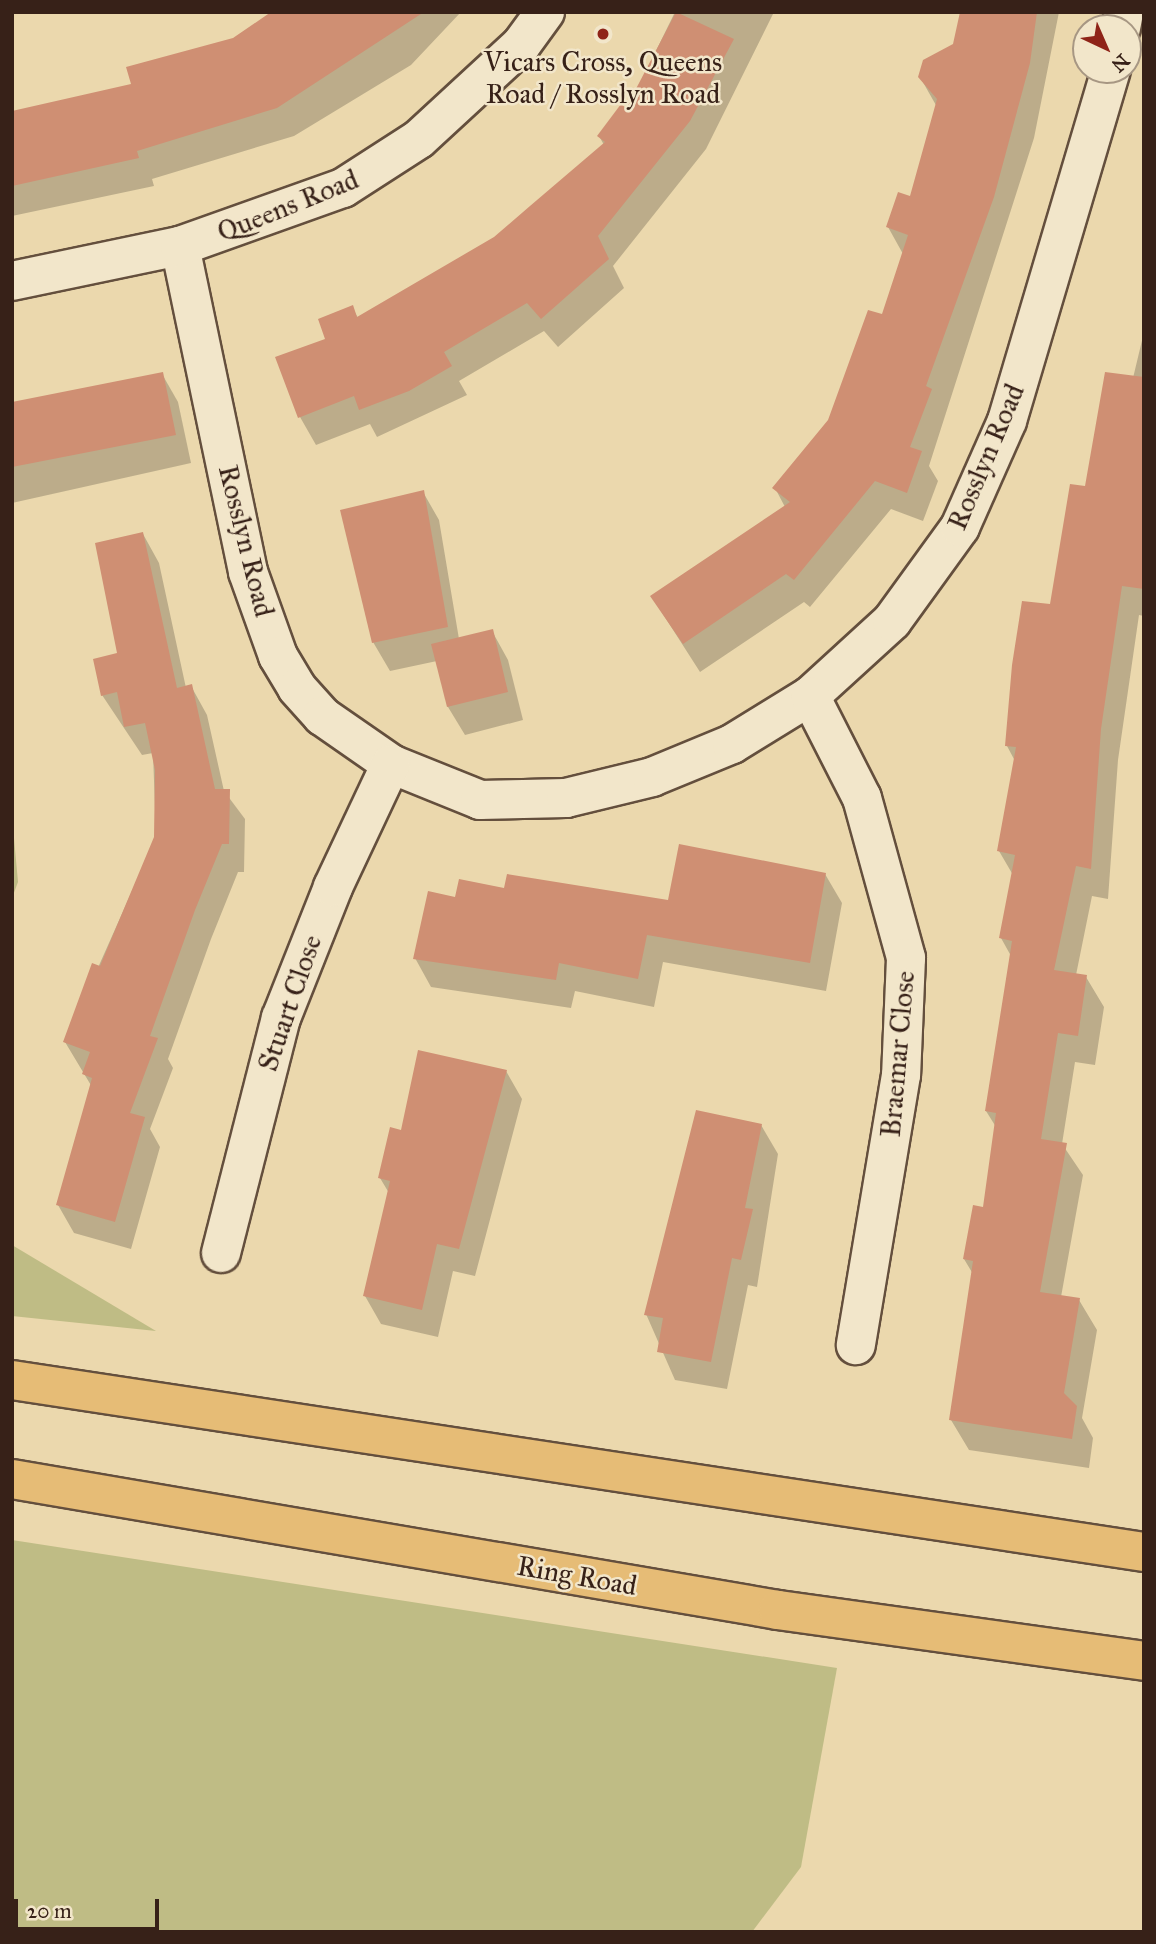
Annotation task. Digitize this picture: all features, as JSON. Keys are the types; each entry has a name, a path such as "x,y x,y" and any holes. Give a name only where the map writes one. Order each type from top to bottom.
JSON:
{"highway":[{"path":"12,1380 1132,1550"},
{"name":"Ring Road","path":"12,1479 778,1610 1144,1661"}],"street":[{"name":"Queens Road","path":"12,281 180,246 273,218 365,177 474,91 545,12"},
{"name":"Rosslyn Road","path":"180,246 248,572 278,656 322,716 391,764 480,800 566,798 652,777 721,748 810,696 892,621 960,527 1007,421 1107,84"},
{"name":"Braemar Close","path":"810,696 862,798 906,958 901,1075 856,1345"},
{"name":"Stuart Close","path":"220,1253 246,1138 295,980 391,764"}],"shaded area":[{"path":"12,816 18,882 12,898"},
{"path":"12,1245 156,1331 12,1316"},
{"path":"12,1540 837,1668 801,1867 752,1932 12,1932"}],"building":[{"path":"271,12 424,12 277,108 137,151 139,158 12,186 12,111 131,84 126,67 233,38"},
{"path":"676,12 734,39 690,121 598,236 609,259 541,319 527,303 444,352 452,366 409,391 359,410 354,396 298,418 275,357 325,339 318,319 353,305 357,317 494,237 605,142 597,136 621,104 626,108"},
{"path":"960,12 1037,12 1030,63 994,197 926,386 932,389 910,447 922,451 907,493 875,481 794,580 786,574 683,644 650,596 790,502 772,488 828,420 868,310 882,314 908,235 886,227 898,192 910,196 937,99 918,77 923,60 953,44"},
{"path":"163,372 176,435 12,467 12,402"},
{"path":"1105,372 1144,377 1144,589 1122,586 1101,729 1091,869 1076,866 1054,970 1087,975 1078,1036 1058,1033 1041,1139 1067,1143 1040,1292 1080,1298 1064,1393 1077,1406 1072,1439 949,1420 973,1261 963,1259 973,1205 983,1207 996,1113 985,1111 1012,941 999,938 1015,855 997,851 1016,747 1005,746 1012,665 1022,601 1050,604 1070,484 1085,486"},
{"path":"424,490 448,627 372,643 340,510"},
{"path":"143,532 177,688 192,684 215,789 230,789 229,844 222,844 195,910 150,1036 158,1038 130,1113 145,1117 115,1222 56,1205 92,1078 82,1074 90,1052 63,1042 92,963 100,966 154,837 155,770 145,723 124,727 117,692 101,696 93,659 117,653 95,543"},
{"path":"493,629 508,692 447,707 431,644"},
{"path":"679,844 826,873 810,963 647,935 638,979 559,963 556,980 413,959 428,891 455,897 459,879 504,888 507,874 668,900"},
{"path":"418,1050 507,1070 459,1249 437,1244 422,1310 363,1296 390,1181 378,1178 390,1127 401,1130"},
{"path":"696,1110 762,1124 745,1208 753,1209 741,1260 732,1258 711,1362 657,1352 663,1318 644,1315"}],"place":[{"name":"Vicars Cross, Queens Road / Rosslyn Road","path":"603,34"}]}
